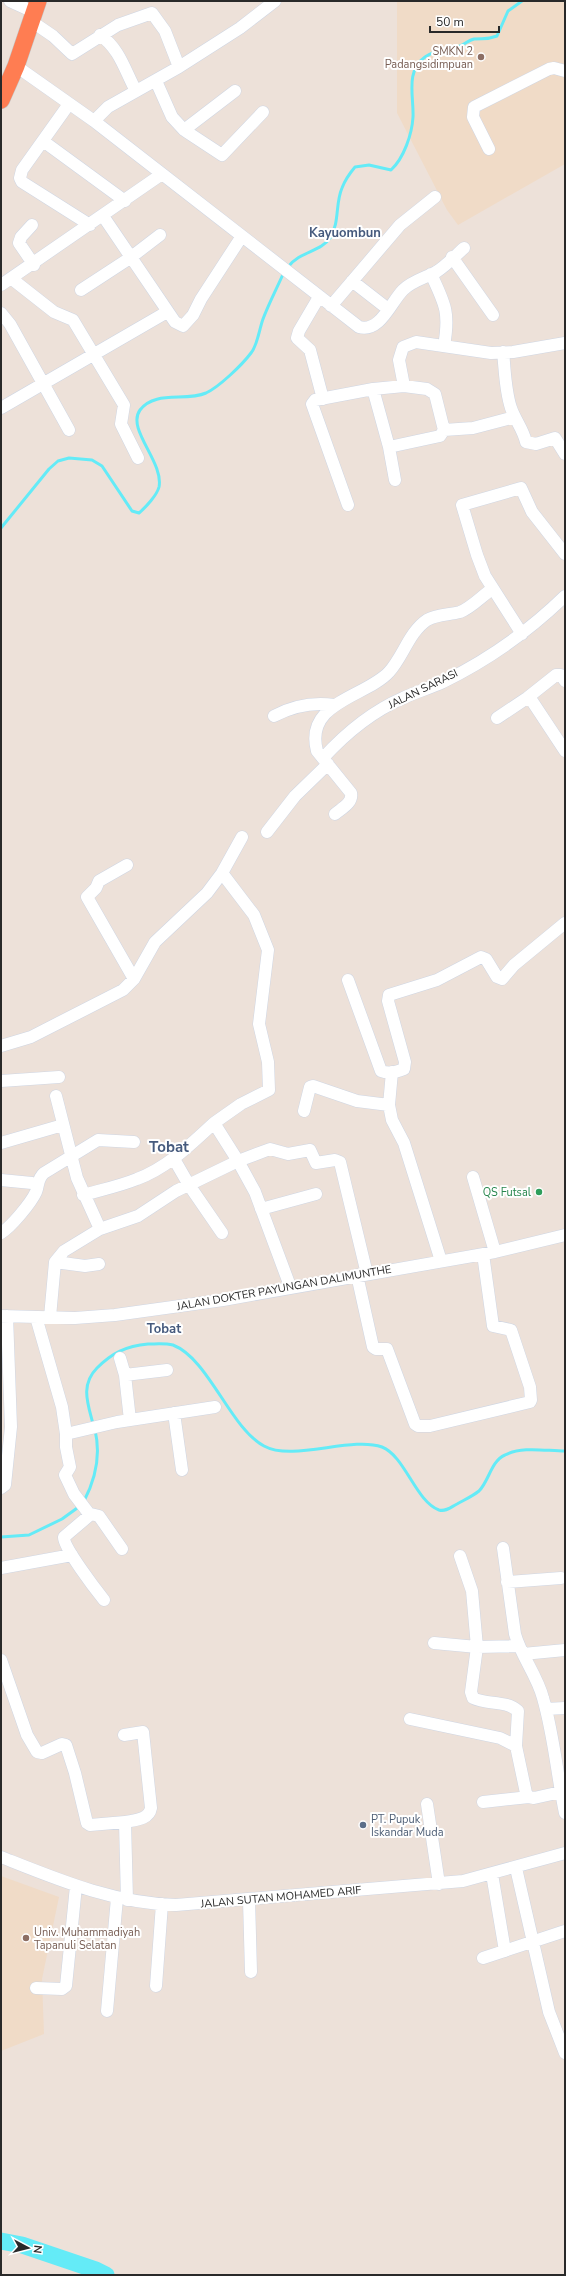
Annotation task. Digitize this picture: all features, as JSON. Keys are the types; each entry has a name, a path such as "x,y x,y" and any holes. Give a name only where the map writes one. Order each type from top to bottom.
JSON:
{"highway":[{"path":"1,100 16,66 34,12"}],"street":[{"path":"10,1 34,12 52,36 70,54 118,25 152,13 165,31 179,67"},
{"path":"94,122 108,107 179,67 240,28 275,1"},
{"path":"100,35 111,43 119,55 136,91"},
{"path":"16,66 94,122 242,236 297,281 359,327 366,329 380,320 388,308 404,290 431,274 464,248"},
{"path":"489,149 473,117 474,107 549,69 554,68 565,71"},
{"path":"156,81 172,117 184,130 219,154 223,154 263,112"},
{"path":"184,130 235,91"},
{"path":"69,104 22,170 20,178 22,182 90,225"},
{"path":"43,141 125,201"},
{"path":"1,285 34,265 162,174"},
{"path":"331,306 400,225 435,197"},
{"path":"103,216 130,258 179,326 183,326 189,321 242,236"},
{"path":"32,224 21,237 20,243 34,265"},
{"path":"81,290 130,258 160,235"},
{"path":"452,257 493,315"},
{"path":"431,274 444,300 448,315 444,346"},
{"path":"12,279 54,312 73,320 124,405 121,424 138,458"},
{"path":"352,281 388,308"},
{"path":"319,297 299,331 297,338 310,350 323,399"},
{"path":"1,408 168,312"},
{"path":"1,313 10,324 69,430"},
{"path":"404,386 399,360 403,347 416,342 472,351 504,352 565,343"},
{"path":"504,352 509,400 514,417 522,427 528,443 536,444 560,436 565,454"},
{"path":"348,505 312,406 313,401 373,389 404,386 427,389 435,394 444,430 440,436 389,447"},
{"path":"373,389 389,447 395,480"},
{"path":"444,430 485,426 514,417"},
{"path":"522,634 492,589 476,555 462,505 521,488 532,512 565,554"},
{"path":"335,814 349,803 352,797 350,792 317,751 315,746 318,727 325,714 334,705 384,677 425,621 433,617 466,609 492,589"},
{"name":"JALAN SARASI","path":"267,832 325,761 367,719 403,698 443,682 507,645 538,622 565,596"},
{"path":"497,718 527,698 556,675 560,675 565,682"},
{"path":"527,698 532,701 565,751"},
{"path":"274,716 286,709 303,705 334,705"},
{"path":"1,1046 31,1037 108,1000 123,990 134,979 155,942 207,893 222,873 242,837"},
{"path":"127,865 99,881 96,888 87,897 134,979"},
{"path":"83,1194 136,1180 174,1159 214,1123 241,1104 269,1090 268,1062 259,1024 268,950 254,915 222,873"},
{"path":"348,980 381,1071 392,1072 404,1069 406,1062 388,1001 389,995 437,980 481,957 486,959 497,977 502,979 514,965 565,923"},
{"path":"392,1072 389,1105 392,1120 402,1138 410,1161 441,1261"},
{"path":"1,1081 60,1077"},
{"path":"304,1111 310,1089 313,1086 357,1101 389,1105"},
{"path":"56,1096 83,1194 100,1229"},
{"path":"214,1123 238,1161 261,1209 290,1286"},
{"path":"1,1143 64,1125"},
{"path":"1,1233 19,1215 35,1194 40,1176 98,1140 134,1142"},
{"path":"50,1317 55,1262 64,1251 100,1229 138,1216 189,1185 238,1161 273,1149 288,1154 310,1150 315,1162 318,1164 338,1160 362,1275 373,1347 376,1349 388,1349 415,1424 418,1426 430,1426 530,1402 531,1400 530,1387 511,1330 493,1326 483,1254"},
{"path":"174,1159 189,1185 222,1233"},
{"path":"473,1177 495,1252"},
{"path":"1,1180 32,1183"},
{"path":"261,1209 316,1194"},
{"name":"JALAN DOKTER PAYUNGAN DALIMUNTHE","path":"4,1316 50,1317 115,1315 223,1300 290,1286 495,1252 565,1235"},
{"path":"55,1262 85,1266 99,1264"},
{"path":"1,1488 5,1485 12,1427 4,1316"},
{"path":"36,1317 61,1402 66,1434 66,1447 70,1467 65,1475 85,1508 99,1516 122,1549"},
{"path":"120,1358 125,1375 130,1420"},
{"path":"125,1375 167,1370"},
{"path":"66,1434 87,1430 102,1425 215,1407"},
{"path":"174,1414 182,1470"},
{"path":"85,1508 64,1537 64,1541 72,1555 104,1600"},
{"path":"503,1548 511,1617 521,1650 533,1671 546,1709 563,1791 565,1813"},
{"path":"1,1568 72,1555"},
{"path":"460,1556 472,1591 476,1647 471,1692 473,1698 479,1701 509,1705 518,1711 516,1746 526,1793 529,1797"},
{"path":"507,1582 561,1578"},
{"path":"434,1643 521,1650 565,1650"},
{"path":"1,1660 27,1735 37,1752 42,1753 62,1744 66,1745 75,1773 87,1823 90,1825 125,1822 145,1818 150,1814 151,1808 143,1732 124,1735"},
{"path":"546,1709 565,1708"},
{"path":"410,1719 500,1738 516,1746"},
{"path":"483,1802 529,1797 534,1798 563,1791"},
{"path":"427,1804 439,1884"},
{"path":"107,2011 122,1899 125,1822"},
{"name":"JALAN SUTAN MOHAMED ARIF","path":"1,1857 76,1886 122,1899 162,1904 249,1900 439,1884 492,1874 565,1853"},
{"path":"516,1868 549,2012 565,2053"},
{"path":"492,1874 505,1951"},
{"path":"36,1988 62,1989 66,1986 76,1886"},
{"path":"249,1900 251,1972"},
{"path":"156,1986 162,1904"},
{"path":"483,1958 533,1940 565,1931"}],"shaded area":[{"name":"SMKN 2 Padangsidimpuan","path":"397,1 565,1 565,164 458,225 447,210 397,113"},
{"name":"Univ. Muhammadiyah Tapanuli Selatan","path":"1,1876 59,1897 42,1979 44,2034 1,2051"}],"waterway":[{"path":"288,267 298,258 326,243 330,238 335,226 342,188 355,167 369,165 391,170 400,159 411,131 413,117 412,85 415,69 419,63 425,57 437,51 460,46 470,40 497,36 508,11 522,1"},
{"path":"1,528 49,469 58,461 69,458 92,460 102,466 132,511 139,513 151,501 159,487 159,477 156,467 138,427 137,418 140,410 146,404 154,400 171,397 189,397 206,393 224,381 247,358 253,349 257,341 265,313 284,272"},
{"path":"93,1424 88,1402 87,1388 88,1381 97,1368 114,1354 133,1346 164,1344 173,1345 186,1353 198,1364 240,1425 264,1446 276,1450 290,1451 355,1444 369,1444 382,1447 390,1452 397,1460 424,1498 439,1510 448,1509 479,1491 493,1466 505,1455 512,1452 526,1450 565,1451"},
{"path":"84,1501 92,1484 96,1466 98,1448 95,1430"},
{"path":"1,1537 29,1535 62,1519 80,1506"},
{"path":"1,2241 22,2245 96,2270 106,2275"}],"place":[{"name":"SMKN 2 Padangsidimpuan","path":"481,57"},
{"name":"QS Futsal","path":"539,1192"},
{"name":"PT. Pupuk Iskandar Muda","path":"363,1825"},
{"name":"Univ. Muhammadiyah Tapanuli Selatan","path":"26,1938"}],"district":[{"name":"Kayuombun","path":"345,233"},
{"name":"Tobat","path":"169,1147"},
{"name":"Tobat","path":"164,1329"}]}
